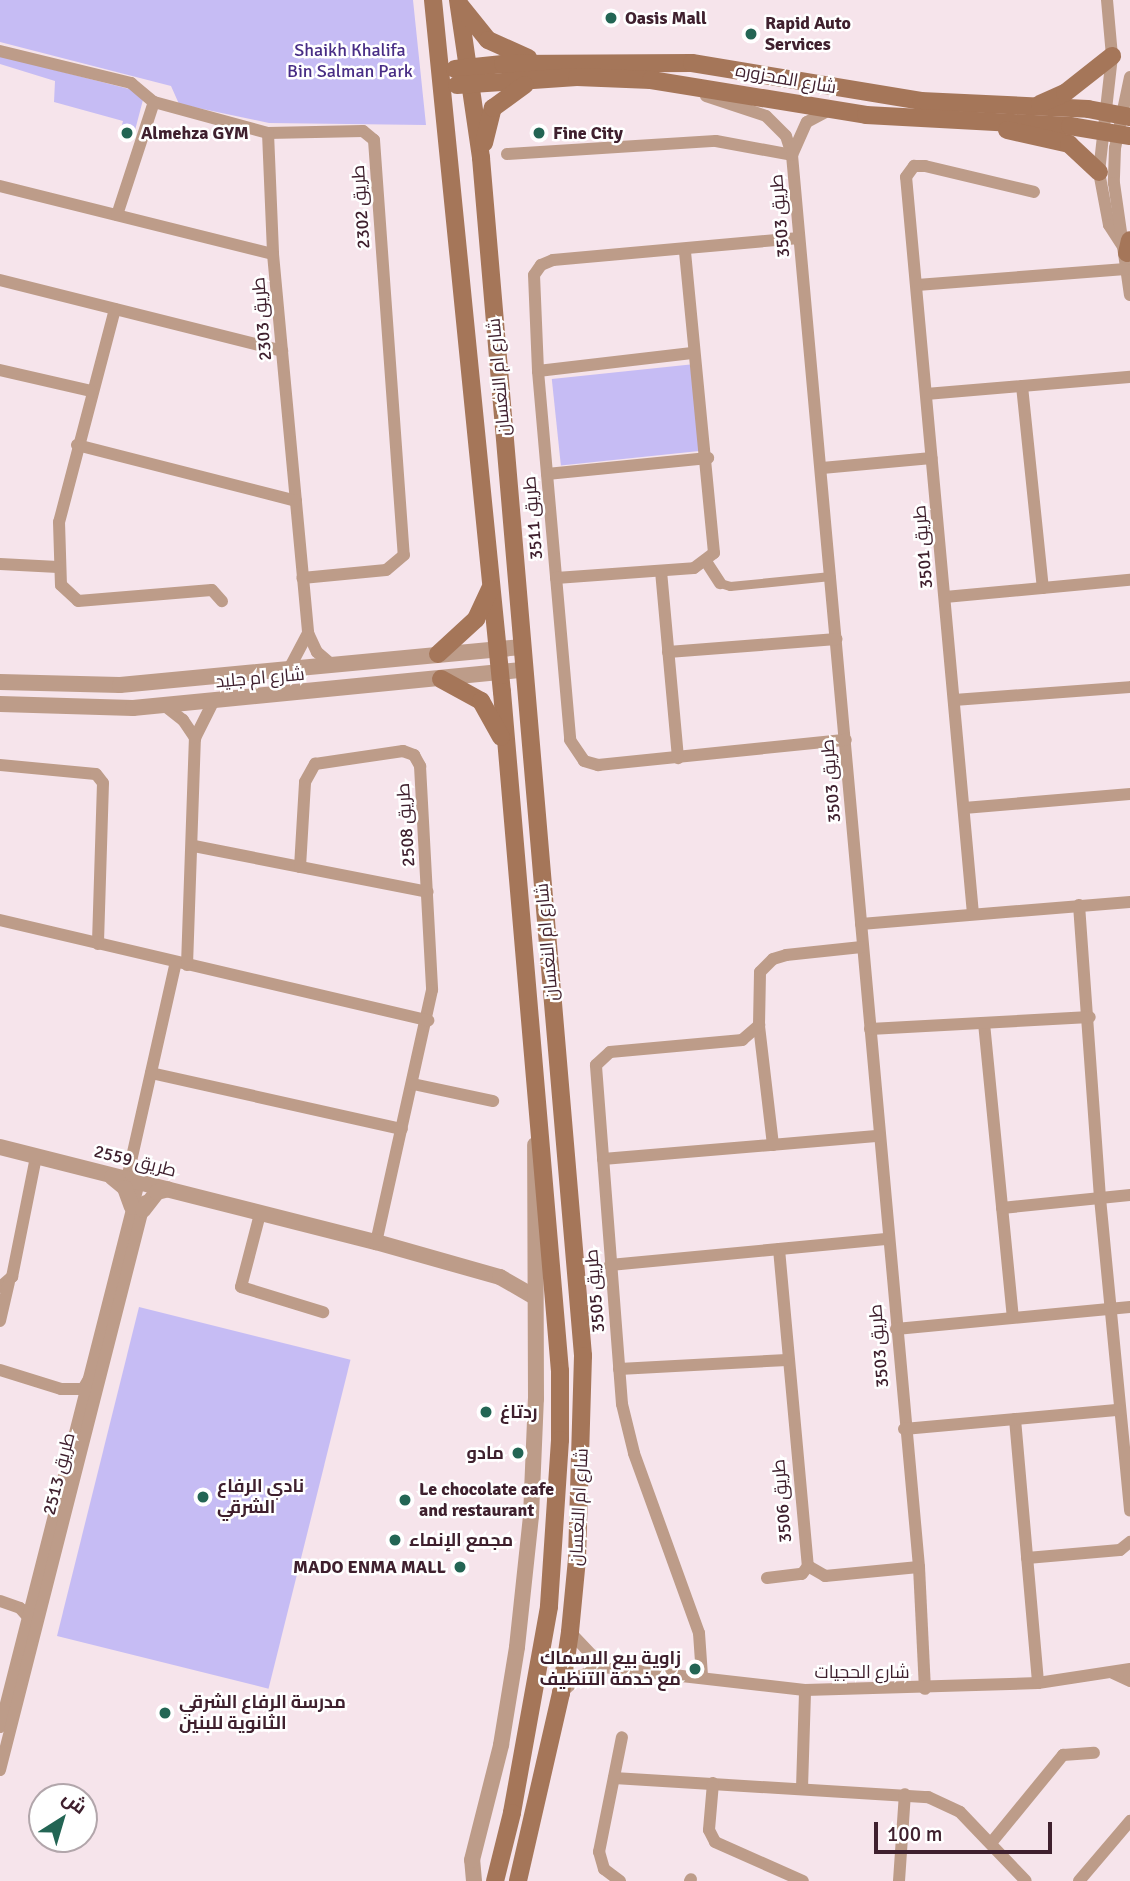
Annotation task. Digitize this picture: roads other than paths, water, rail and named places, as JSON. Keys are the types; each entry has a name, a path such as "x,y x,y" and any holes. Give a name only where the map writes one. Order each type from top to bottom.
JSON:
{"main road":[{"name":"شارع ام النعسان","path":"433,0 555,1277 559,1453 545,1631 495,1881"},
{"name":"شارع ام النعسان","path":"458,1 466,76 481,158 580,1300 582,1437 570,1632 561,1693 518,1881"},
{"path":"458,1 488,40 506,51 552,63"},
{"path":"1036,106 1065,93 1112,56"},
{"name":"شارع المحزوره","path":"442,78 552,63 692,63 921,102 1036,106 1119,114"},
{"name":"شارع المحزوره","path":"466,76 534,80 577,77 680,84 831,110 927,121 995,123 1116,134"},
{"path":"481,158 493,108 509,92 534,80"},
{"path":"995,123 1012,132 1069,144 1099,172"},
{"path":"438,654 476,619 491,586"},
{"path":"441,679 481,701 506,746"}],"street":[{"path":"1107,0 1119,114"},
{"name":"طريق 2302","path":"0,51 131,83 154,102 268,133 363,131 374,140 405,546 400,562 386,570 302,578"},
{"path":"1130,77 1116,134 1114,202 1127,254 1130,295"},
{"path":"680,84 751,109 776,124 786,136 792,155"},
{"path":"117,215 154,102"},
{"path":"792,155 807,122 831,110"},
{"path":"758,145 775,140 776,124"},
{"name":"طريق 2303","path":"268,133 273,254 308,633 317,652 332,665"},
{"path":"1116,134 1099,172 1109,225 1127,254"},
{"name":"طريق 3503","path":"507,154 674,141 758,145 792,155 846,740 886,1239 919,1567 925,1689"},
{"name":"طريق 3501","path":"973,914 906,177 914,166 925,166 1034,192"},
{"path":"0,186 273,254"},
{"name":"طريق 3511","path":"799,238 553,260 541,265 533,291 570,740 575,752 598,765 846,740"},
{"path":"685,250 692,353 708,457 716,539 707,563"},
{"path":"917,285 1127,254"},
{"path":"0,280 282,351"},
{"path":"115,309 91,391 59,522 58,567 63,589 78,601 212,590 222,601"},
{"path":"538,372 692,353"},
{"path":"1,374 91,391"},
{"path":"926,394 1130,377"},
{"path":"1022,386 1043,588"},
{"path":"77,445 296,501"},
{"path":"547,474 708,457"},
{"path":"822,468 932,457"},
{"path":"556,578 661,571 707,563"},
{"path":"707,563 720,583 730,586 831,576"},
{"path":"0,564 58,567"},
{"path":"661,571 678,758"},
{"path":"944,597 1130,580"},
{"path":"289,669 308,633"},
{"path":"668,652 836,639"},
{"name":"شارع ام جليد","path":"0,682 120,685 522,647"},
{"name":"شارع ام جليد","path":"0,704 68,709 165,706 524,670"},
{"path":"954,701 1130,687"},
{"path":"165,706 183,720 195,738 214,702"},
{"name":"طريق 2513","path":"4,1729 137,1208 151,1073 181,964 194,846 195,738"},
{"name":"طريق 2508","path":"300,867 305,782 311,768 325,759 407,752 420,766 432,990 428,1020 376,1242"},
{"path":"0,765 96,774 103,783 98,944"},
{"path":"964,808 1130,794"},
{"name":"طريق 2508","path":"194,846 428,892"},
{"path":"861,924 1130,902"},
{"path":"1079,905 1090,1017 1100,1198 1130,1511"},
{"path":"0,920 428,1020"},
{"path":"773,1146 757,978 765,964 786,955 862,947"},
{"path":"870,1029 1090,1017"},
{"path":"984,1023 1013,1317"},
{"name":"طريق 3505","path":"702,1676 699,1633 628,1435 610,1265 596,1071 602,1057 742,1040 760,1025"},
{"path":"151,1073 402,1129"},
{"path":"413,1084 493,1101"},
{"path":"474,1881 472,1860 501,1745 525,1579 535,1452 532,1246 539,1112"},
{"path":"603,1159 879,1136"},
{"name":"طريق 2559","path":"0,1147 376,1242 500,1277 534,1297"},
{"path":"0,1321 5,1285 36,1157"},
{"path":"107,1174 122,1184 137,1208 158,1192 168,1189"},
{"path":"1002,1208 1130,1195"},
{"name":"طريق 2513","path":"0,1770 4,1729 30,1619 81,1414 90,1399 89,1379 137,1208"},
{"path":"260,1214 241,1287 323,1312"},
{"path":"610,1265 886,1239"},
{"path":"500,1277 522,1267 532,1246"},
{"name":"طريق 3506","path":"779,1249 787,1360 808,1566"},
{"path":"895,1329 1130,1307"},
{"path":"620,1369 787,1360"},
{"path":"0,1370 61,1389 83,1389 89,1379"},
{"path":"61,1389 81,1414"},
{"path":"904,1429 1119,1410"},
{"path":"1015,1419 1038,1683"},
{"path":"1027,1558 1120,1550 1130,1542"},
{"path":"767,1578 802,1574 808,1566 825,1576 919,1567"},
{"path":"0,1601 20,1608 30,1619"},
{"path":"561,1693 580,1676 603,1667 570,1632"},
{"name":"شارع الحجيات","path":"603,1667 702,1676 805,1690 925,1689 1038,1683 1125,1673"},
{"path":"802,1788 805,1690"},
{"path":"620,1881 604,1869 599,1852 622,1737"},
{"path":"991,1843 1063,1755 1094,1753"},
{"path":"614,1778 905,1794 950,1805 1027,1881"},
{"path":"713,1783 709,1830 715,1842 803,1881"},
{"path":"899,1881 905,1794"},
{"path":"1079,1881 1130,1821"}],"place":[{"name":"Oasis Mall","path":"611,18"},
{"name":"Rapid Auto Services","path":"751,34"},
{"name":"Almehza GYM","path":"127,133"},
{"name":"Fine City","path":"539,133"},
{"name":"ردتاغ","path":"486,1412"},
{"name":"مادو","path":"518,1453"},
{"name":"نادي الرفاع الشرقي","path":"203,1497"},
{"name":"Le chocolate cafe and restaurant","path":"405,1500"},
{"name":"مجمع الإنماء","path":"395,1540"},
{"name":"MADO ENMA MALL","path":"460,1567"},
{"name":"زاوية بيع الاسماك مع خدمة التنظيف","path":"695,1669"},
{"name":"مدرسة الرفاع الشرقي الثانوية للبنين","path":"165,1713"}],"park label":[{"name":"Shaikh Khalifa Bin Salman Park","path":"350,61"}]}
